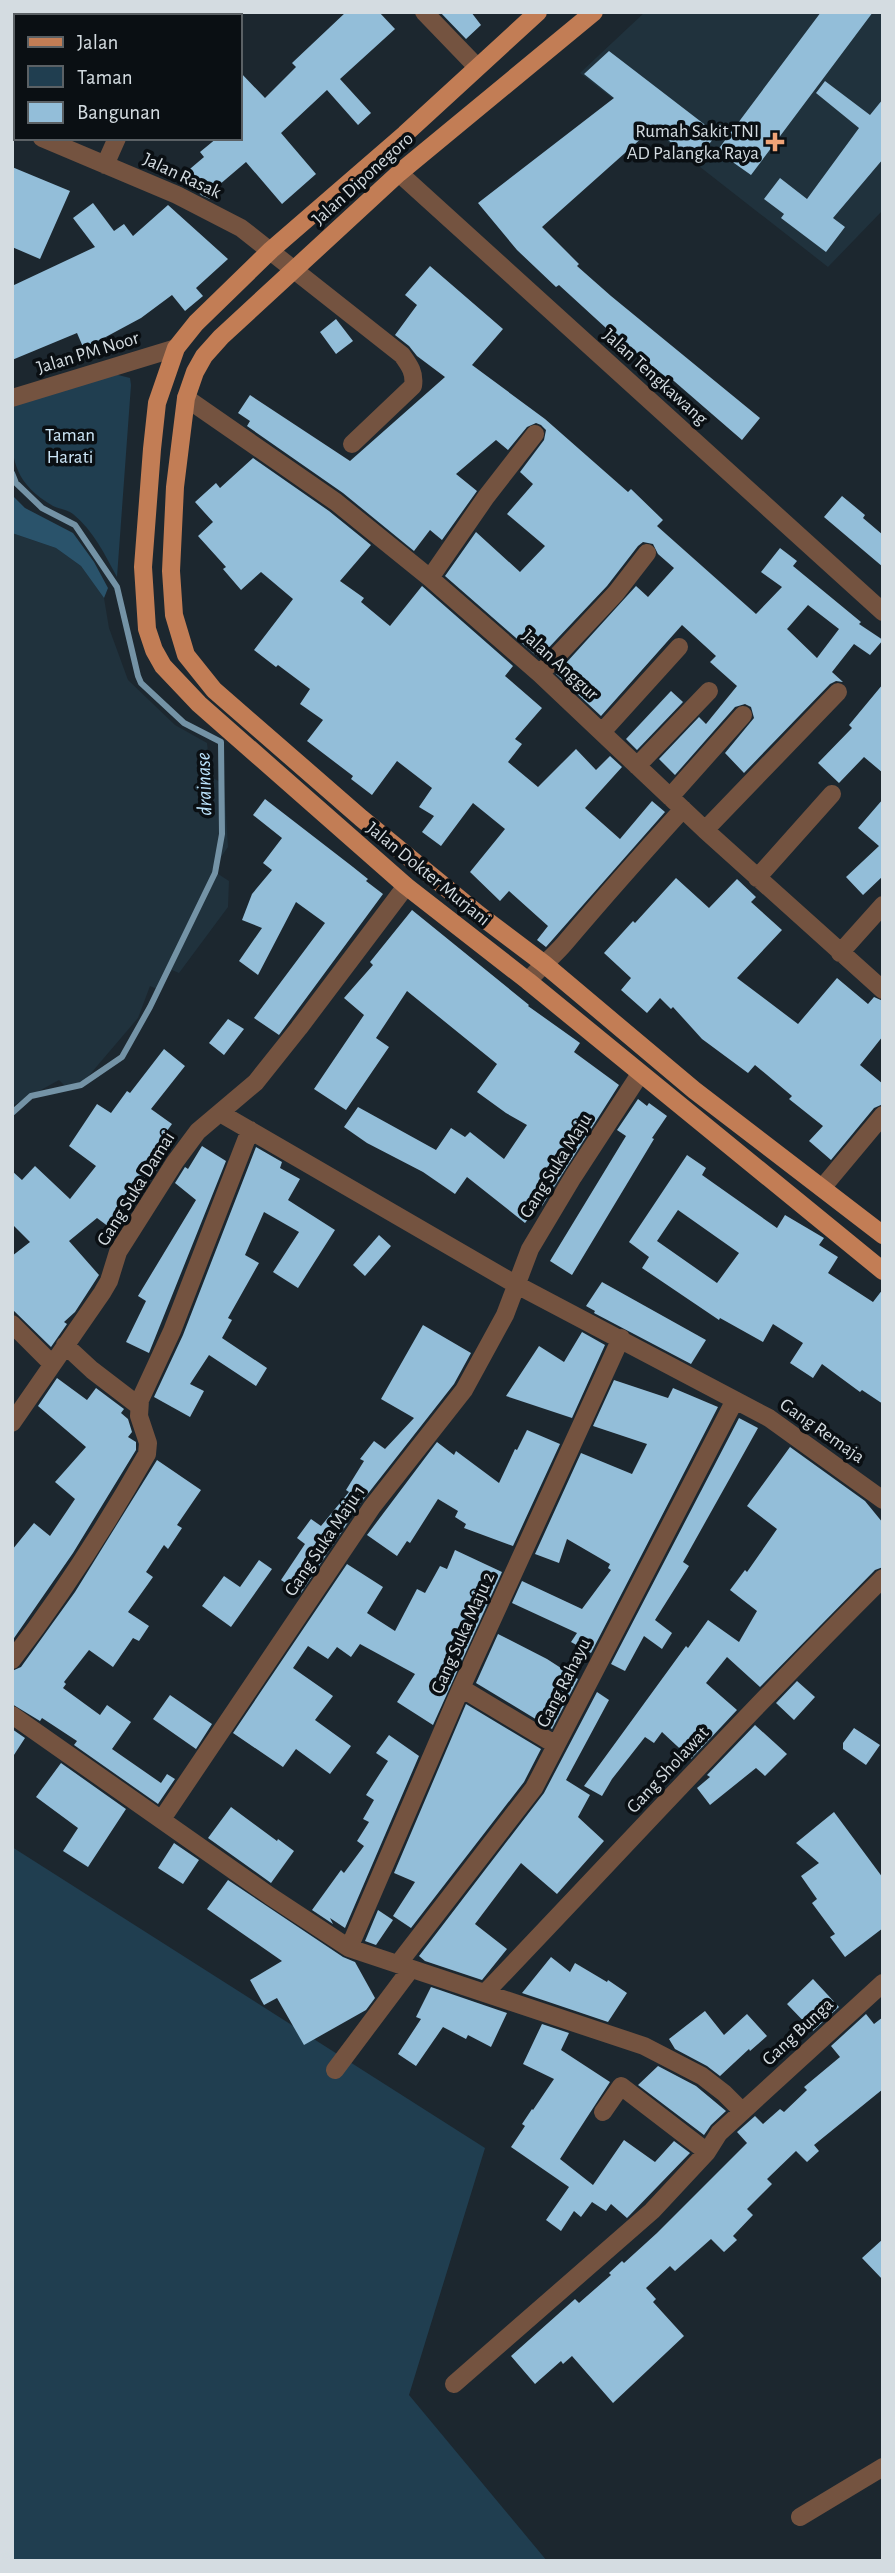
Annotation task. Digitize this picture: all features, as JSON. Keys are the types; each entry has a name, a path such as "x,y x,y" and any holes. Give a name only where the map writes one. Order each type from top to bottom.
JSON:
{"main road":[{"name":"Jalan Diponegoro","path":"157,403 176,348 197,323 271,250 405,134 538,12"},
{"name":"Jalan Diponegoro","path":"187,398 195,372 204,356 221,337 399,173 593,12"},
{"name":"Jalan Dokter Murjani","path":"187,398 175,487 171,571 174,615 186,655 214,690 478,914 543,963 719,1109 883,1235"},
{"name":"Jalan Dokter Murjani","path":"157,403 143,567 147,629 163,666 200,704 406,886 528,981 883,1271"},
{"path":"200,704 214,690"},
{"path":"304,796 318,780"},
{"path":"704,1126 719,1109"}],"street":[{"path":"424,12 477,67"},
{"name":"Jalan Rasak","path":"47,140 177,195 241,228 402,355 412,368 413,386 352,444"},
{"path":"106,165 116,140"},
{"name":"Jalan Tengkawang","path":"399,173 883,612"},
{"name":"Jalan PM Noor","path":"13,397 176,348"},
{"name":"Jalan Anggur","path":"187,398 336,502 430,578 540,674 757,878 883,990"},
{"path":"430,578 486,497 535,434"},
{"path":"540,674 616,593 647,553"},
{"path":"602,733 679,647"},
{"path":"637,766 709,691"},
{"path":"705,830 838,692"},
{"path":"528,981 543,963 564,945 614,884 743,715"},
{"path":"757,878 832,794"},
{"name":"Gang Suka Damai","path":"12,1423 102,1293 109,1281 118,1252 175,1162 198,1131 256,1082 406,886"},
{"path":"840,953 883,905"},
{"name":"Gang Suka Maju","path":"515,1284 530,1249 640,1074"},
{"name":"Gang Remaja","path":"220,1113 515,1284 769,1418 883,1500"},
{"path":"822,1188 883,1115"},
{"path":"12,1660 41,1623 112,1515 147,1454 148,1443 139,1416 139,1406 172,1331 250,1129"},
{"name":"Gang Suka Maju 1","path":"162,1819 372,1507 464,1390 492,1341 515,1284"},
{"path":"12,1324 52,1364"},
{"name":"Gang Suka Maju 2","path":"349,1948 461,1688 621,1338"},
{"path":"65,1345 92,1370 139,1406"},
{"name":"Gang Rahayu","path":"335,2070 404,1967 534,1788 735,1400"},
{"name":"Gang Sholawat","path":"485,1993 697,1771 762,1698 883,1578"},
{"path":"461,1688 556,1745"},
{"path":"12,1715 270,1896 349,1948 644,2046 702,2076 742,2112"},
{"name":"Gang Bunga","path":"454,2384 652,2211 707,2152 719,2133 883,1983"},
{"path":"603,2112 621,2086 707,2152"},
{"path":"800,2517 883,2467"}],"shaded area":[{"name":"Rumah Sakit TNI AD Palangka Raya","path":"645,12 883,12 883,210 828,267 580,73"},
{"path":"12,495 25,508 73,533 94,562 108,588 104,598 81,566 56,548 12,533"},
{"path":"12,533 56,548 81,566 104,598 109,628 128,680 175,725 207,743 211,777 224,784 228,847 212,870 229,881 228,907 179,973 172,970 157,989 150,986 138,1018 86,1079 68,1089 59,1080 12,1106"}],"green space":[{"name":"Taman Harati","path":"114,374 130,378 131,385 117,577 98,543 80,520 53,506 27,485 15,462 12,435 12,402"},
{"path":"12,1847 485,2148 409,2395 547,2561 12,2561"}],"building":[{"path":"346,12 379,12 395,29 340,79 371,113 358,125 327,90 281,133 316,174 282,204 246,162 219,185 222,188 210,199 201,195 184,174 204,157 200,152 215,140 242,140 242,74 265,98 296,67 292,63"},
{"path":"440,12 471,12 481,25 466,39"},
{"path":"821,12 873,12 751,175 717,151"},
{"path":"609,51 717,134 699,157 692,151 688,156 653,128 542,227 579,264 577,266 611,296 760,418 742,440 667,375 666,377 618,339 559,285 556,287 517,250 478,203 614,98 584,74"},
{"path":"825,81 870,115 883,99 883,159 833,218 845,227 826,252 781,218 784,214 764,199 780,178 807,199 859,128 816,93"},
{"path":"12,167 70,191 40,259 12,247"},
{"path":"93,203 114,231 124,224 133,236 168,205 228,259 196,288 203,296 185,311 172,295 141,318 83,347 77,333 12,360 12,286 95,247 73,218"},
{"path":"430,266 503,329 472,365 545,419 628,492 631,489 663,520 657,526 756,614 782,587 761,572 780,548 797,561 793,566 861,622 859,624 883,640 870,655 854,644 832,672 843,682 830,684 744,773 725,753 754,718 751,707 745,704 735,707 675,775 659,759 699,717 706,724 737,686 710,662 716,656 682,625 601,716 556,674 636,586 648,597 674,568 658,554 653,544 643,542 638,546 607,586 539,658 445,576 476,532 520,572 545,546 507,514 533,484 520,472 544,440 546,430 541,425 536,423 527,427 508,450 496,440 456,474 477,491 442,540 430,530 414,551 343,493 247,426 250,421 238,413 250,395 350,461 445,377 395,335 417,305 405,295","holes":["808,605 839,629 817,658 787,629"]},
{"path":"336,319 353,341 336,354 320,332"},
{"path":"253,458 329,511 371,545 340,581 364,598 361,602 390,626 422,586 513,666 505,676 542,708 515,739 522,744 508,762 538,787 576,749 596,770 610,756 622,767 585,808 620,839 652,801 665,812 546,947 537,940 548,926 509,891 500,901 470,872 505,829 473,803 441,846 422,832 434,816 419,807 432,788 397,761 372,795 351,779 353,776 307,741 323,720 300,704 310,689 254,650 293,599 261,572 241,590 223,569 226,567 198,536 213,522 195,502 216,483 220,488"},
{"path":"842,496 883,535 883,567 824,517"},
{"path":"883,684 883,773 864,757 839,783 818,763 852,728 849,725"},
{"path":"671,691 683,702 637,750 626,739"},
{"path":"265,799 368,879 366,881 383,894 279,1035 254,1018 325,923 296,902 258,975 239,961 262,928 242,920 252,894 272,870 263,863 282,838 253,815"},
{"path":"883,799 883,876 863,895 846,877 879,846 858,828"},
{"path":"676,878 709,908 737,879 756,897 751,902 782,930 737,978 798,1024 837,978 868,1004 874,997 883,1001 883,1036 860,1065 883,1084 883,1104 874,1108 831,1160 809,1141 823,1126 789,1099 792,1096 755,1065 748,1073 702,1039 673,1007 671,1009 660,998 647,1013 621,990 631,978 604,953"},
{"path":"412,910 528,1006 580,1043 574,1052 619,1085 542,1206 540,1204 525,1223 467,1177 455,1194 423,1172 367,1143 344,1127 358,1107 436,1150 451,1128 465,1137 470,1132 504,1159 527,1125 477,1092 497,1064 407,991 376,1038 389,1047 346,1110 314,1089 364,1015 344,998 373,965 370,962"},
{"path":"228,1019 244,1029 224,1055 209,1043"},
{"path":"164,1049 185,1066 151,1109 172,1124 156,1146 167,1154 117,1233 97,1218 69,1241 99,1275 75,1312 64,1322 67,1324 51,1347 12,1309 12,1256 30,1242 12,1224 12,1171 22,1180 35,1166 70,1199 96,1166 69,1146 97,1104 111,1113"},
{"path":"638,1099 647,1106 649,1103 667,1116 572,1275 550,1261 626,1136 617,1130"},
{"path":"202,1146 226,1161 149,1353 126,1342 146,1301 138,1296 196,1200 175,1183 185,1167 188,1169"},
{"path":"256,1147 282,1162 280,1168 300,1179 288,1200 335,1230 298,1288 273,1272 299,1232 264,1212 245,1255 259,1263 228,1318 232,1320 222,1338 267,1368 256,1386 209,1355 190,1384 204,1391 190,1417 154,1397 183,1335"},
{"path":"687,1155 706,1168 702,1175 777,1228 785,1215 824,1238 819,1245 838,1257 828,1273 873,1302 883,1289 883,1404 862,1390 860,1392 822,1364 813,1378 790,1363 803,1343 773,1324 763,1342 720,1318 719,1320 642,1268 649,1257 629,1242","holes":["678,1210 739,1253 717,1283 657,1241"]},
{"path":"379,1235 391,1246 365,1276 353,1265"},
{"path":"602,1282 706,1340 691,1364 594,1313 595,1311 586,1306"},
{"path":"423,1325 471,1353 454,1384 363,1500 301,1593 281,1580 305,1544 297,1538 311,1519 321,1526 349,1492 346,1490 364,1461 360,1459 374,1441 385,1449 414,1418 381,1399"},
{"path":"582,1332 605,1345 572,1418 506,1396 539,1346 564,1362"},
{"path":"57,1378 87,1400 96,1388 124,1409 121,1413 128,1419 132,1432 128,1437 136,1442 136,1450 73,1553 12,1641 12,1550 34,1523 50,1536 75,1499 55,1482 86,1447 38,1406"},
{"path":"614,1380 668,1398 673,1388 718,1407 591,1653 571,1642 577,1633 512,1603 522,1581 582,1609 611,1570 608,1568 610,1564 567,1539 559,1563 535,1554 581,1453 632,1474 647,1444 593,1426"},
{"path":"739,1418 758,1428 683,1562 689,1566 655,1620 672,1633 662,1649 644,1636 625,1671 611,1664"},
{"path":"527,1430 560,1444 513,1546 464,1528 466,1524 455,1517 458,1511 438,1499 410,1543 407,1541 397,1556 367,1535 437,1442 454,1455 456,1451 499,1483"},
{"path":"790,1447 865,1501 883,1523 883,1567 875,1570 760,1687 727,1657 706,1683 737,1710 691,1759 662,1732 654,1743 645,1737 602,1796 584,1786 708,1620 739,1642 757,1611 730,1590 745,1570 747,1572 777,1529 747,1506"},
{"path":"157,1460 201,1490 177,1525 182,1528 168,1549 164,1545 146,1572 153,1577 128,1612 149,1626 139,1641 133,1638 113,1667 89,1650 64,1682 66,1684 63,1688 100,1715 107,1705 131,1722 112,1749 161,1783 167,1774 175,1779 158,1804 74,1745 77,1741 42,1718 40,1721 12,1704 12,1671 21,1667 75,1592"},
{"path":"455,1550 502,1572 433,1725 397,1702 415,1674 360,1644 351,1657 337,1647 328,1659 308,1646 293,1668 333,1696 315,1720 351,1746 330,1774 296,1749 283,1767 233,1733 347,1564 383,1587 367,1613 395,1631 417,1589 425,1593 440,1566 447,1569"},
{"path":"259,1560 272,1569 231,1627 202,1606 224,1576 240,1587"},
{"path":"498,1634 547,1659 578,1679 552,1729 476,1683"},
{"path":"797,1681 815,1697 794,1720 776,1703"},
{"path":"597,1692 609,1700 566,1780 590,1795 578,1817 604,1841 557,1894 521,1863 475,1924 507,1949 482,1980 425,1961 419,1956 544,1793"},
{"path":"170,1695 212,1724 196,1749 153,1719"},
{"path":"466,1704 541,1749 524,1782 411,1928 393,1916 415,1882 394,1873"},
{"path":"755,1725 787,1754 765,1776 756,1768 710,1805 697,1788 710,1777 707,1775"},
{"path":"854,1728 880,1745 866,1765 843,1749 843,1743"},
{"path":"12,1729 25,1738 12,1758"},
{"path":"389,1735 419,1756 345,1928 330,1918 333,1924 312,1910 341,1870 344,1873 364,1846 357,1841 369,1822 363,1819 374,1800 366,1795 388,1761 376,1753"},
{"path":"61,1763 126,1809 88,1867 63,1851 78,1828 36,1797"},
{"path":"231,1807 294,1851 271,1883 208,1838"},
{"path":"834,1812 883,1878 883,1928 845,1957 830,1937 835,1934 812,1903 817,1899 801,1876 819,1863 796,1843"},
{"path":"174,1843 199,1860 183,1884 158,1868"},
{"path":"228,1880 343,1957 355,1962 375,1998 366,2010 304,2045 277,1998 264,2005 250,1980 282,1961 207,1909"},
{"path":"378,1910 393,1920 376,1945 365,1941"},
{"path":"551,1957 570,1972 575,1963 627,1993 608,2022 522,1993"},
{"path":"813,1979 839,2007 813,2031 787,2004"},
{"path":"431,1987 507,2013 491,2047 468,2035 466,2039 443,2027 416,2066 398,2054 421,2019 416,2017"},
{"path":"705,2011 724,2035 747,2014 767,2036 720,2076 675,2049 669,2039"},
{"path":"866,2014 874,2024 883,2017 883,2089 814,2145 819,2151 807,2162 796,2151 767,2179 772,2184 747,2209 753,2215 733,2236 737,2240 724,2252 711,2239 675,2271 670,2266 646,2288 656,2299 653,2302 684,2336 613,2403 572,2356 563,2364 561,2361 535,2384 511,2356 575,2299 579,2303 611,2275 609,2273 622,2261 624,2263 657,2233 747,2143 737,2132 755,2116 763,2124 780,2109 784,2112 807,2090 804,2087 840,2057 831,2046"},
{"path":"542,2024 569,2033 561,2050 610,2082 560,2159 593,2185 624,2140 655,2162 674,2141 690,2153 627,2218 611,2204 606,2211 592,2202 581,2217 574,2211 561,2231 546,2220 569,2187 511,2147 525,2126 522,2124 554,2079 523,2064"},
{"path":"658,2066 696,2086 726,2111 704,2135 638,2085"},
{"path":"883,2239 883,2280 862,2258"}],"waterway":[{"name":"drainase","path":"12,473 16,483 42,508 75,525 117,587 141,683 184,723 221,742 222,834 215,873 150,1007 122,1057 81,1085 31,1096 12,1113"}],"place":[{"name":"Rumah Sakit TNI AD Palangka Raya","path":"775,142"}]}
